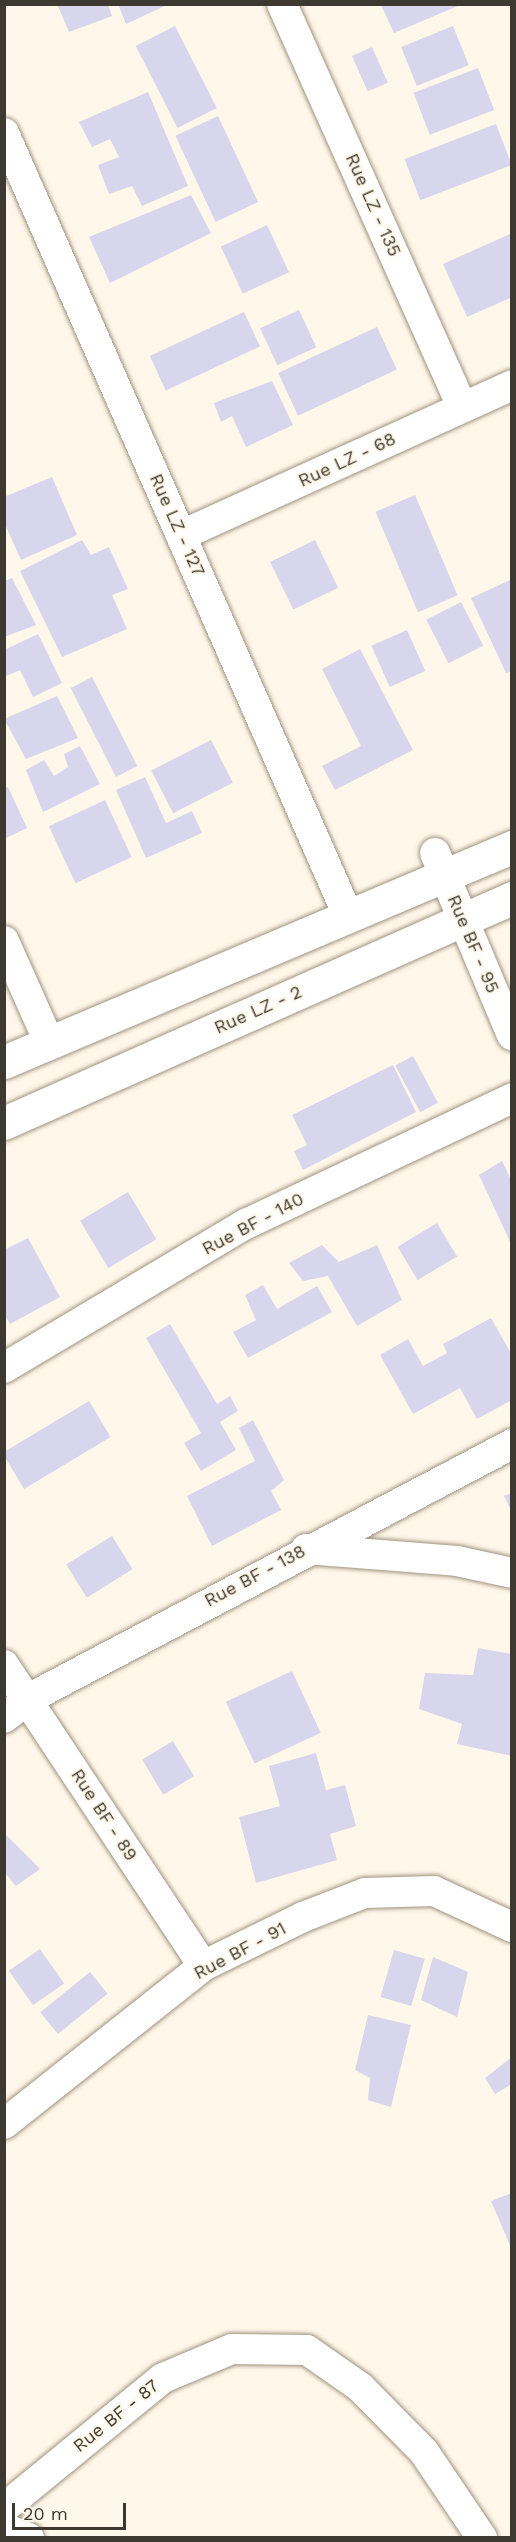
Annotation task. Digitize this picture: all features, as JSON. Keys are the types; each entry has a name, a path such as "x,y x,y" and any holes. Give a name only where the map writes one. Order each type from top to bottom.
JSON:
{"main road":[{"path":"4,1062 349,918 439,864 512,847"},
{"name":"Rue LZ - 2","path":"4,1123 512,898"}],"street":[{"name":"Rue LZ - 135","path":"282,4 462,407"},
{"name":"Rue LZ - 127","path":"4,133 349,918"},
{"name":"Rue LZ - 68","path":"182,535 512,385"},
{"name":"Rue BF - 95","path":"439,864 461,921 512,1035"},
{"path":"4,941 49,1042"},
{"name":"Rue BF - 140","path":"4,1368 246,1224 512,1098"},
{"name":"Rue BF - 138","path":"4,1718 28,1699 306,1549 512,1444"},
{"path":"306,1549 456,1561 512,1573"},
{"name":"Rue BF - 89","path":"4,1665 203,1966"},
{"name":"Rue BF - 91","path":"4,2124 203,1966 365,1893 434,1891 512,1928"},
{"name":"Rue BF - 87","path":"4,2508 162,2378 232,2349 307,2350 360,2386 424,2452 482,2538"},
{"path":"4,2528 29,2538"}],"building":[{"path":"57,4 108,4 112,16 69,32"},
{"path":"118,4 169,4 126,24"},
{"path":"381,5 457,5 458,6 394,33"},
{"path":"175,26 217,108 178,128 136,46"},
{"path":"453,26 469,65 417,86 401,47"},
{"path":"372,47 388,83 368,92 352,56"},
{"path":"478,68 494,110 430,135 414,93"},
{"path":"148,92 188,186 142,206 132,186 109,194 98,165 119,157 110,139 92,147 79,122"},
{"path":"218,116 258,202 216,222 175,136"},
{"path":"496,124 512,165 420,200 405,159"},
{"path":"191,195 211,233 110,283 89,237"},
{"path":"267,225 289,272 243,294 221,247"},
{"path":"512,233 512,297 467,317 443,264"},
{"path":"299,310 316,347 277,365 260,328"},
{"path":"244,312 260,346 166,390 150,356"},
{"path":"377,327 397,370 298,416 278,373"},
{"path":"272,381 293,425 246,447 232,416 221,422 214,403"},
{"path":"52,477 77,535 21,560 4,522 4,497"},
{"path":"415,495 458,595 418,612 375,512"},
{"path":"82,540 91,555 109,547 128,589 112,595 127,629 62,657 20,571"},
{"path":"315,540 338,588 293,610 270,562"},
{"path":"12,578 36,625 4,637 4,581"},
{"path":"510,580 512,671 506,673 471,598"},
{"path":"461,602 483,646 448,663 426,620"},
{"path":"407,630 425,671 390,687 371,646"},
{"path":"38,634 62,683 33,697 20,670 4,677 4,650"},
{"path":"360,649 413,750 335,790 322,766 361,746 322,669"},
{"path":"92,677 137,766 116,777 71,688"},
{"path":"57,696 78,738 26,759 4,719"},
{"path":"211,740 233,783 173,813 151,770"},
{"path":"80,746 100,784 43,812 26,770 44,760 54,776 68,767 64,754"},
{"path":"145,777 166,823 192,811 202,833 146,858 116,790"},
{"path":"8,787 27,828 4,839 4,789"},
{"path":"105,800 132,857 75,883 49,826"},
{"path":"413,1056 438,1103 420,1112 395,1065"},
{"path":"393,1065 416,1112 303,1170 294,1151 307,1145 292,1115"},
{"path":"502,1161 512,1182 512,1246 479,1175"},
{"path":"128,1192 156,1239 108,1268 80,1221"},
{"path":"437,1223 457,1256 418,1280 398,1247"},
{"path":"28,1238 60,1297 10,1324 4,1314 4,1250"},
{"path":"322,1245 339,1262 377,1245 402,1300 357,1326 328,1276 303,1281 289,1263"},
{"path":"263,1285 277,1309 317,1286 332,1312 248,1358 233,1332 256,1320 245,1295"},
{"path":"491,1318 512,1355 512,1400 477,1419 460,1388 413,1414 380,1355 408,1339 423,1366 447,1353 443,1344"},
{"path":"170,1324 217,1404 230,1396 238,1411 220,1422 236,1450 201,1471 184,1443 201,1433 146,1338"},
{"path":"89,1401 111,1437 24,1489 4,1452"},
{"path":"253,1420 284,1480 271,1491 281,1510 212,1546 187,1496 255,1461 239,1428"},
{"path":"512,1493 512,1512 504,1496"},
{"path":"112,1536 133,1569 87,1598 66,1565"},
{"path":"478,1648 512,1654 512,1756 457,1744 462,1724 419,1709 425,1673 473,1675"},
{"path":"292,1671 321,1733 255,1763 226,1702"},
{"path":"173,1741 194,1776 163,1795 142,1760"},
{"path":"316,1753 326,1790 345,1785 356,1826 330,1834 337,1860 256,1883 239,1817 280,1806 269,1766"},
{"path":"4,1833 40,1869 16,1886 4,1872"},
{"path":"40,1949 64,1983 33,2005 9,1971"},
{"path":"394,1950 425,1959 411,2006 380,1997"},
{"path":"433,1957 468,1972 457,2017 421,2000"},
{"path":"90,1972 108,1994 58,2034 40,2012"},
{"path":"368,2015 411,2025 391,2107 368,2100 370,2078 355,2070"},
{"path":"512,2057 512,2084 495,2094 485,2078"},
{"path":"512,2193 512,2250 491,2201"}]}
